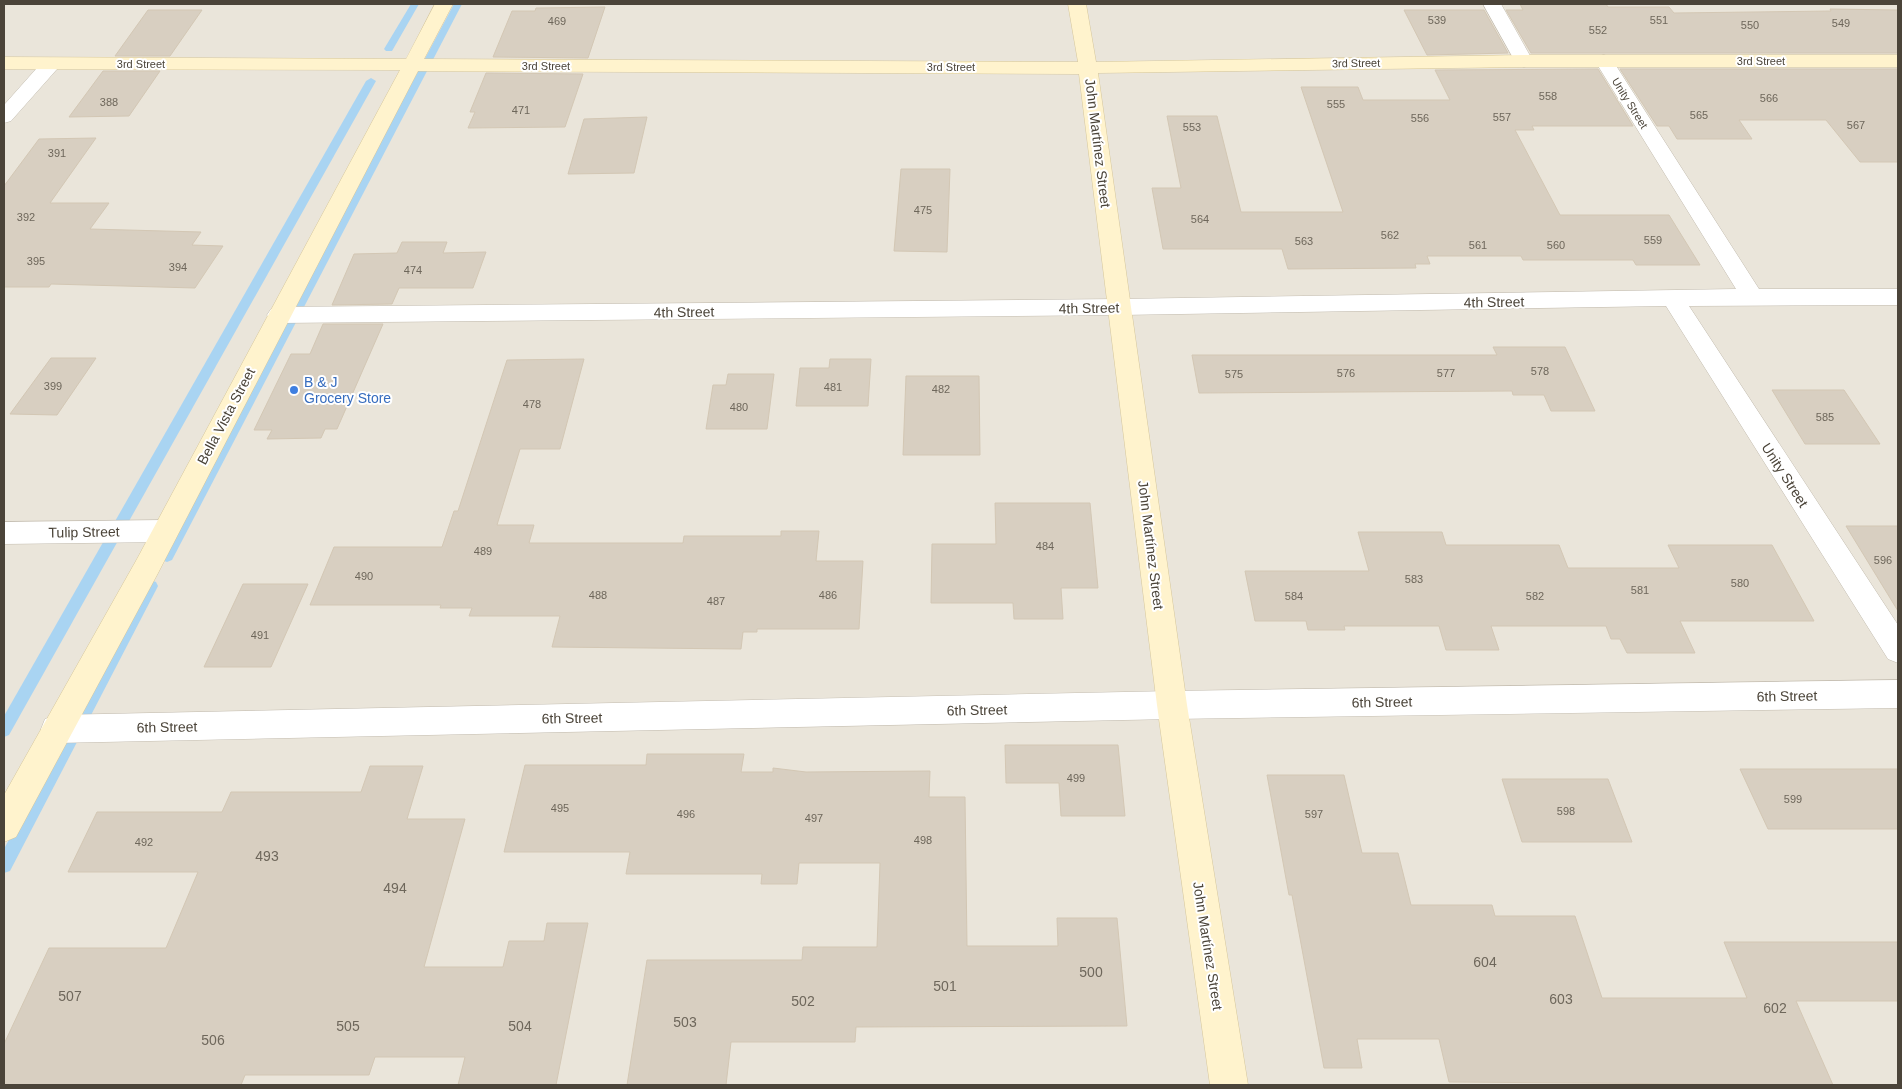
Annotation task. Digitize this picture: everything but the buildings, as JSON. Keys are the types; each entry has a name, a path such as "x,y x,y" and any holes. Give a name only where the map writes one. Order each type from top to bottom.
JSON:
{"street":[{"name":"Bella Vista Street","path":"4,826 147,567 444,4"},
{"name":"John Martínez Street","path":"1077,4 1088,68 1172,705 1228,1085"},
{"path":"1492,4 1524,61"},
{"name":"3rd Street","path":"4,63 1088,68 1524,61 1898,61"},
{"name":"Unity Street","path":"1604,61 1752,297"},
{"path":"4,117 51,64"},
{"name":"4th Street","path":"279,316 1120,307 1752,297 1898,297"},
{"name":"Unity Street","path":"1673,299 1898,650"},
{"name":"Tulip Street","path":"4,533 165,531"},
{"name":"6th Street","path":"56,729 1172,705 1898,694"}],"shaded area":[{"path":"4,4 1898,4 1898,1085 4,1085"}],"waterway":[{"path":"389,49 415,4"},
{"path":"167,556 458,4"},
{"path":"4,730 371,81"},
{"path":"4,865 151,586"}],"place":[{"name":"B & J Grocery Store","path":"294,390"}]}
